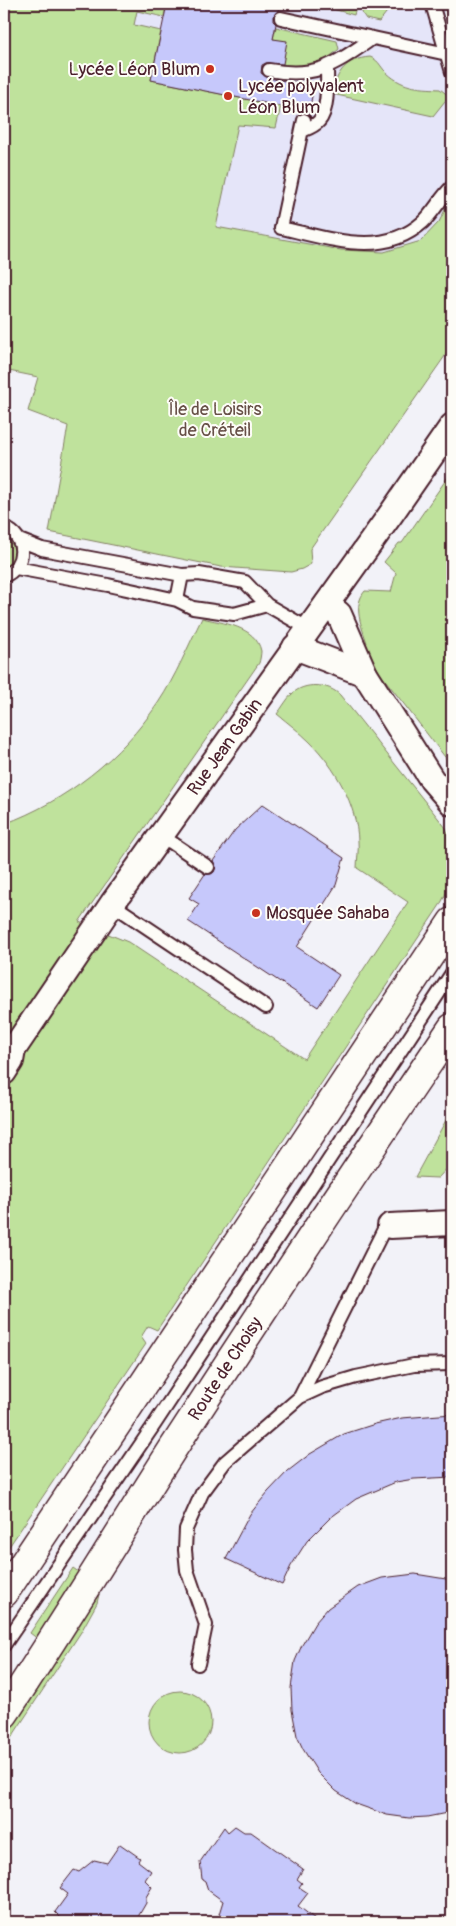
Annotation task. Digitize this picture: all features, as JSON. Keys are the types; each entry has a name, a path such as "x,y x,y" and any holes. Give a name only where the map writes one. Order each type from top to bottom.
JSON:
{"main road":[{"path":"4,1593 452,922"},
{"name":"Route de Choisy","path":"4,1714 58,1633 171,1452 334,1201 452,1028"}],"street":[{"name":"Rue Jean Gabin","path":"4,1072 11,1061 14,1050 112,904 452,426"},
{"path":"326,604 339,614 365,674 432,780 449,796"},
{"path":"302,638 365,674"},
{"path":"390,1226 452,1223"}],"lane":[{"path":"432,4 452,72"},
{"path":"281,18 447,54"},
{"path":"269,70 289,74 319,71 339,61 373,38"},
{"path":"327,67 327,93 323,115 318,122 303,126 281,228 357,244 383,243 406,235 425,221 452,187"},
{"path":"4,528 14,533 22,547 22,555 16,568 4,576"},
{"path":"19,540 42,549 182,575 199,574 245,582 302,638"},
{"path":"37,571 42,549"},
{"path":"16,568 177,600 193,608 234,614 267,605"},
{"path":"177,600 182,575"},
{"path":"162,836 208,866"},
{"path":"112,904 266,1007"},
{"name":"Route de Choisy","path":"4,1645 154,1425 452,974"},
{"path":"300,1397 347,1308 385,1227 390,1226"},
{"path":"198,1664 206,1625 187,1570 185,1550 186,1529 202,1493 225,1462 300,1397 322,1387 382,1371 414,1365 452,1364"}],"shaded area":[{"name":"Lycée polyvalent Léon Blum","path":"4,4 452,4 452,269 311,297 101,239"}],"green space":[{"name":"Île de Loisirs de Créteil","path":"4,4 158,4 166,6 164,17 137,11 134,25 161,31 151,80 281,106 276,128 238,125 216,227 341,250 384,252 421,241 439,222 452,196 452,346 310,549 311,564 302,569 291,572 221,567 49,532 68,426 28,411 38,377 4,370"},
{"path":"315,4 357,4 354,15"},
{"path":"364,4 393,4 379,22 366,19 362,13"},
{"path":"276,27 337,41 339,49 314,65 297,66 267,62 287,42 273,39"},
{"path":"370,57 377,61 390,76 403,84 440,89 449,96 433,116 332,94 337,79 344,68 355,60"},
{"path":"452,471 452,766 379,672 362,645 367,643 359,617 359,603 365,591 391,592 396,573 384,562 399,543 402,543"},
{"path":"4,537 12,544 14,553 11,562 4,570"},
{"path":"202,618 237,627 252,636 258,643 261,651 259,663 79,922 128,942 304,1059 408,902 357,868 357,827 343,787 328,763 310,742 277,714 292,694 303,687 309,686 323,686 340,695 446,828 452,845 452,882 440,905 157,1330 148,1326 141,1337 146,1344 4,1554 4,824 49,803 70,790 127,742 158,703 176,672"},
{"path":"452,1109 452,1163 438,1178 415,1177"},
{"path":"73,1568 80,1573 38,1639 30,1633"},
{"path":"100,1590 97,1603 81,1632 4,1749 4,1737"},
{"path":"180,1691 197,1696 202,1700 206,1705 211,1722 206,1739 202,1744 197,1748 180,1753 163,1748 158,1744 154,1739 149,1722 154,1705 158,1700 163,1696"}],"building":[{"name":"Lycée Léon Blum","path":"167,4 281,4 279,10 273,16 273,21 276,24 273,39 287,41 283,64 266,63 262,65 261,73 268,78 314,86 309,112 151,80"},
{"name":"Mosquée Sahaba","path":"263,804 344,858 336,885 297,947 339,975 318,1007 188,921 199,904 189,898 205,874 214,872 216,867 213,861 235,830"},
{"path":"452,1414 452,1477 396,1482 356,1499 330,1518 307,1541 291,1566 282,1585 226,1559 250,1514 288,1471 310,1454 344,1434 375,1424 402,1418"},
{"path":"415,1574 452,1580 452,1812 409,1818 387,1815 356,1804 336,1791 318,1773 297,1736 292,1710 291,1688 295,1661 302,1645 315,1623 328,1608 358,1587 382,1578"},
{"path":"235,1826 244,1832 251,1832 303,1869 297,1879 302,1883 299,1887 308,1893 298,1906 319,1922 233,1922 219,1914 223,1901 208,1890 205,1881 202,1879 200,1862 224,1827 228,1832"},
{"path":"120,1844 140,1858 138,1861 151,1871 145,1880 152,1887 146,1897 146,1903 135,1922 65,1922 55,1912 68,1894 60,1888 74,1870 79,1872 94,1860 107,1863"}],"place":[{"name":"Lycée Léon Blum","path":"210,69"},
{"name":"Lycée polyvalent Léon Blum","path":"228,96"},
{"name":"Mosquée Sahaba","path":"256,913"}]}
